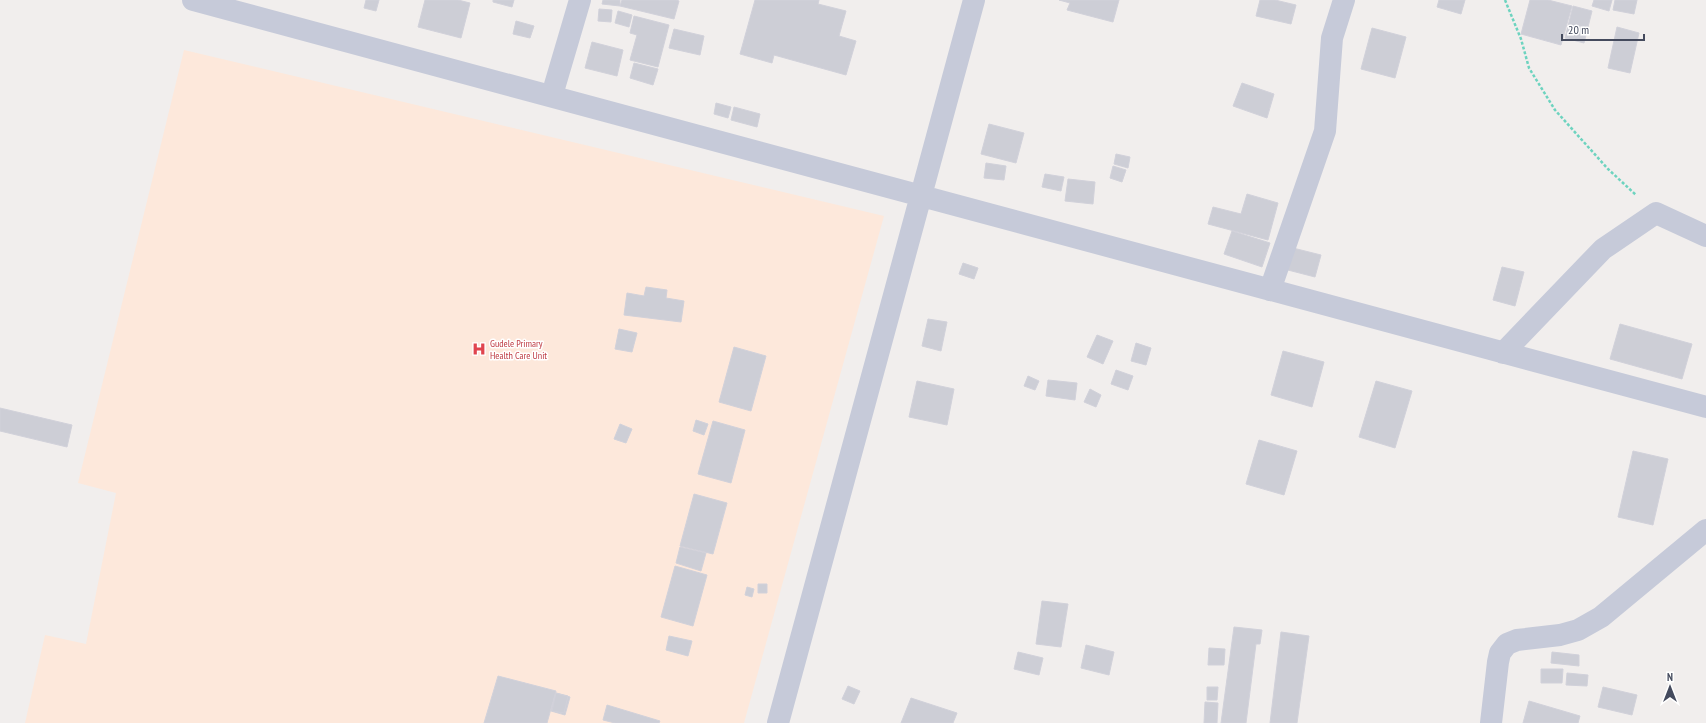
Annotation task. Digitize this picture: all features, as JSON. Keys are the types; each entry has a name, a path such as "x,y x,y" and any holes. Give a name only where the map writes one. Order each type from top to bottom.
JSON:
{"street":[{"path":"193,0 1706,407"},
{"path":"552,96 580,0"},
{"path":"778,723 974,0"},
{"path":"1270,290 1325,131 1332,38 1344,0"},
{"path":"1504,353 1603,249 1656,214 1706,236"},
{"path":"1491,723 1498,662 1500,653 1507,644 1517,640 1560,635 1578,630 1601,617 1706,530"}],"path":[{"path":"1505,0 1521,39 1528,68 1555,110 1608,169 1656,214"}],"shaded area":[{"name":"Gudele Primary Health Care Unit","path":"184,50 884,216 744,723 25,723 45,635 86,644 116,493 78,483"}],"building":[{"path":"366,0 379,0 376,11 364,8"},
{"path":"425,0 458,0 470,3 461,38 418,27"},
{"path":"493,0 514,0 512,7 493,2"},
{"path":"603,0 620,0 620,6 602,4"},
{"path":"622,0 679,1 674,19 620,6"},
{"path":"755,0 819,0 818,4 846,11 839,36 856,41 846,75 774,55 772,63 740,54"},
{"path":"1059,0 1119,0 1113,22 1067,10 1070,3"},
{"path":"1260,0 1275,0 1296,5 1291,24 1256,16"},
{"path":"1439,0 1465,0 1461,14 1437,7"},
{"path":"1530,0 1548,0 1572,6 1561,45 1521,34"},
{"path":"1594,0 1612,0 1609,11 1592,6"},
{"path":"1615,0 1637,0 1634,14 1613,10"},
{"path":"1573,6 1592,11 1584,43 1565,38"},
{"path":"599,9 612,10 611,22 598,21"},
{"path":"618,11 632,15 629,27 615,23"},
{"path":"634,16 669,25 658,67 630,60 637,35 630,33"},
{"path":"516,21 534,26 530,38 513,34"},
{"path":"1617,27 1639,33 1630,73 1608,68"},
{"path":"1372,28 1406,37 1395,78 1361,69"},
{"path":"674,29 704,36 700,55 669,48"},
{"path":"592,42 623,50 617,76 585,68"},
{"path":"634,63 658,69 653,85 630,78"},
{"path":"1242,83 1274,94 1267,118 1233,106"},
{"path":"716,103 731,107 728,118 714,114"},
{"path":"734,107 760,114 757,127 731,120"},
{"path":"989,124 1024,133 1016,163 981,154"},
{"path":"1116,154 1130,157 1128,168 1114,164"},
{"path":"986,163 1006,166 1004,180 984,178"},
{"path":"1113,166 1126,170 1122,182 1110,178"},
{"path":"1045,174 1064,177 1061,191 1042,187"},
{"path":"1068,179 1095,182 1093,204 1065,201"},
{"path":"1247,194 1278,203 1268,240 1208,224 1213,207 1241,214"},
{"path":"1232,231 1270,243 1262,267 1224,254"},
{"path":"1289,247 1321,255 1315,277 1284,269"},
{"path":"963,263 978,268 974,279 959,274"},
{"path":"1502,267 1524,272 1515,306 1493,300"},
{"path":"646,287 667,290 666,298 684,301 681,322 624,315 627,293 644,296"},
{"path":"928,319 947,322 941,351 922,346"},
{"path":"1620,324 1692,344 1682,379 1610,359"},
{"path":"619,329 637,333 632,352 615,349"},
{"path":"1097,335 1113,341 1103,364 1087,357"},
{"path":"1136,343 1151,348 1146,365 1131,361"},
{"path":"734,347 766,356 751,411 719,402"},
{"path":"1283,351 1324,362 1312,407 1271,395"},
{"path":"1116,370 1133,376 1128,390 1111,384"},
{"path":"1028,376 1039,381 1035,390 1024,386"},
{"path":"1048,380 1077,383 1075,400 1046,396"},
{"path":"917,381 954,389 947,425 909,417"},
{"path":"1376,381 1412,391 1395,448 1359,437"},
{"path":"1090,389 1101,395 1096,407 1084,402"},
{"path":"0,408 72,425 67,447 0,431"},
{"path":"696,420 708,424 704,435 693,431"},
{"path":"713,421 745,430 731,483 698,474"},
{"path":"620,424 632,429 626,443 614,439"},
{"path":"1259,440 1297,451 1284,495 1246,484"},
{"path":"1633,451 1668,459 1653,525 1618,517"},
{"path":"694,494 727,503 713,554 680,546"},
{"path":"680,547 706,553 701,571 676,563"},
{"path":"675,566 707,575 693,626 661,617"},
{"path":"758,584 767,584 767,593 758,593"},
{"path":"747,587 754,589 752,597 745,595"},
{"path":"1042,601 1068,604 1061,647 1036,644"},
{"path":"1234,627 1262,630 1260,644 1256,644 1246,723 1221,723"},
{"path":"1281,632 1309,636 1297,723 1270,723"},
{"path":"669,636 692,641 688,656 666,650"},
{"path":"1086,645 1114,652 1109,675 1081,668"},
{"path":"1209,648 1225,649 1224,665 1208,665"},
{"path":"1018,652 1043,658 1039,675 1014,669"},
{"path":"1552,652 1579,655 1579,666 1551,663"},
{"path":"1541,669 1563,669 1562,683 1541,683"},
{"path":"1567,673 1588,675 1587,686 1566,685"},
{"path":"498,676 556,691 547,723 484,723"},
{"path":"848,686 860,691 854,704 842,699"},
{"path":"1207,687 1218,687 1217,700 1207,700"},
{"path":"1603,687 1637,695 1632,715 1598,707"},
{"path":"556,693 568,696 564,713 552,711"},
{"path":"556,693 570,697 565,715 551,711"},
{"path":"911,698 957,713 953,723 901,723"},
{"path":"1529,701 1580,716 1578,723 1523,723"},
{"path":"1205,702 1218,703 1217,723 1204,723"},
{"path":"607,705 660,721 659,723 615,723 603,720"}],"place":[{"name":"Gudele Primary Health Care Unit","path":"479,349"}]}
